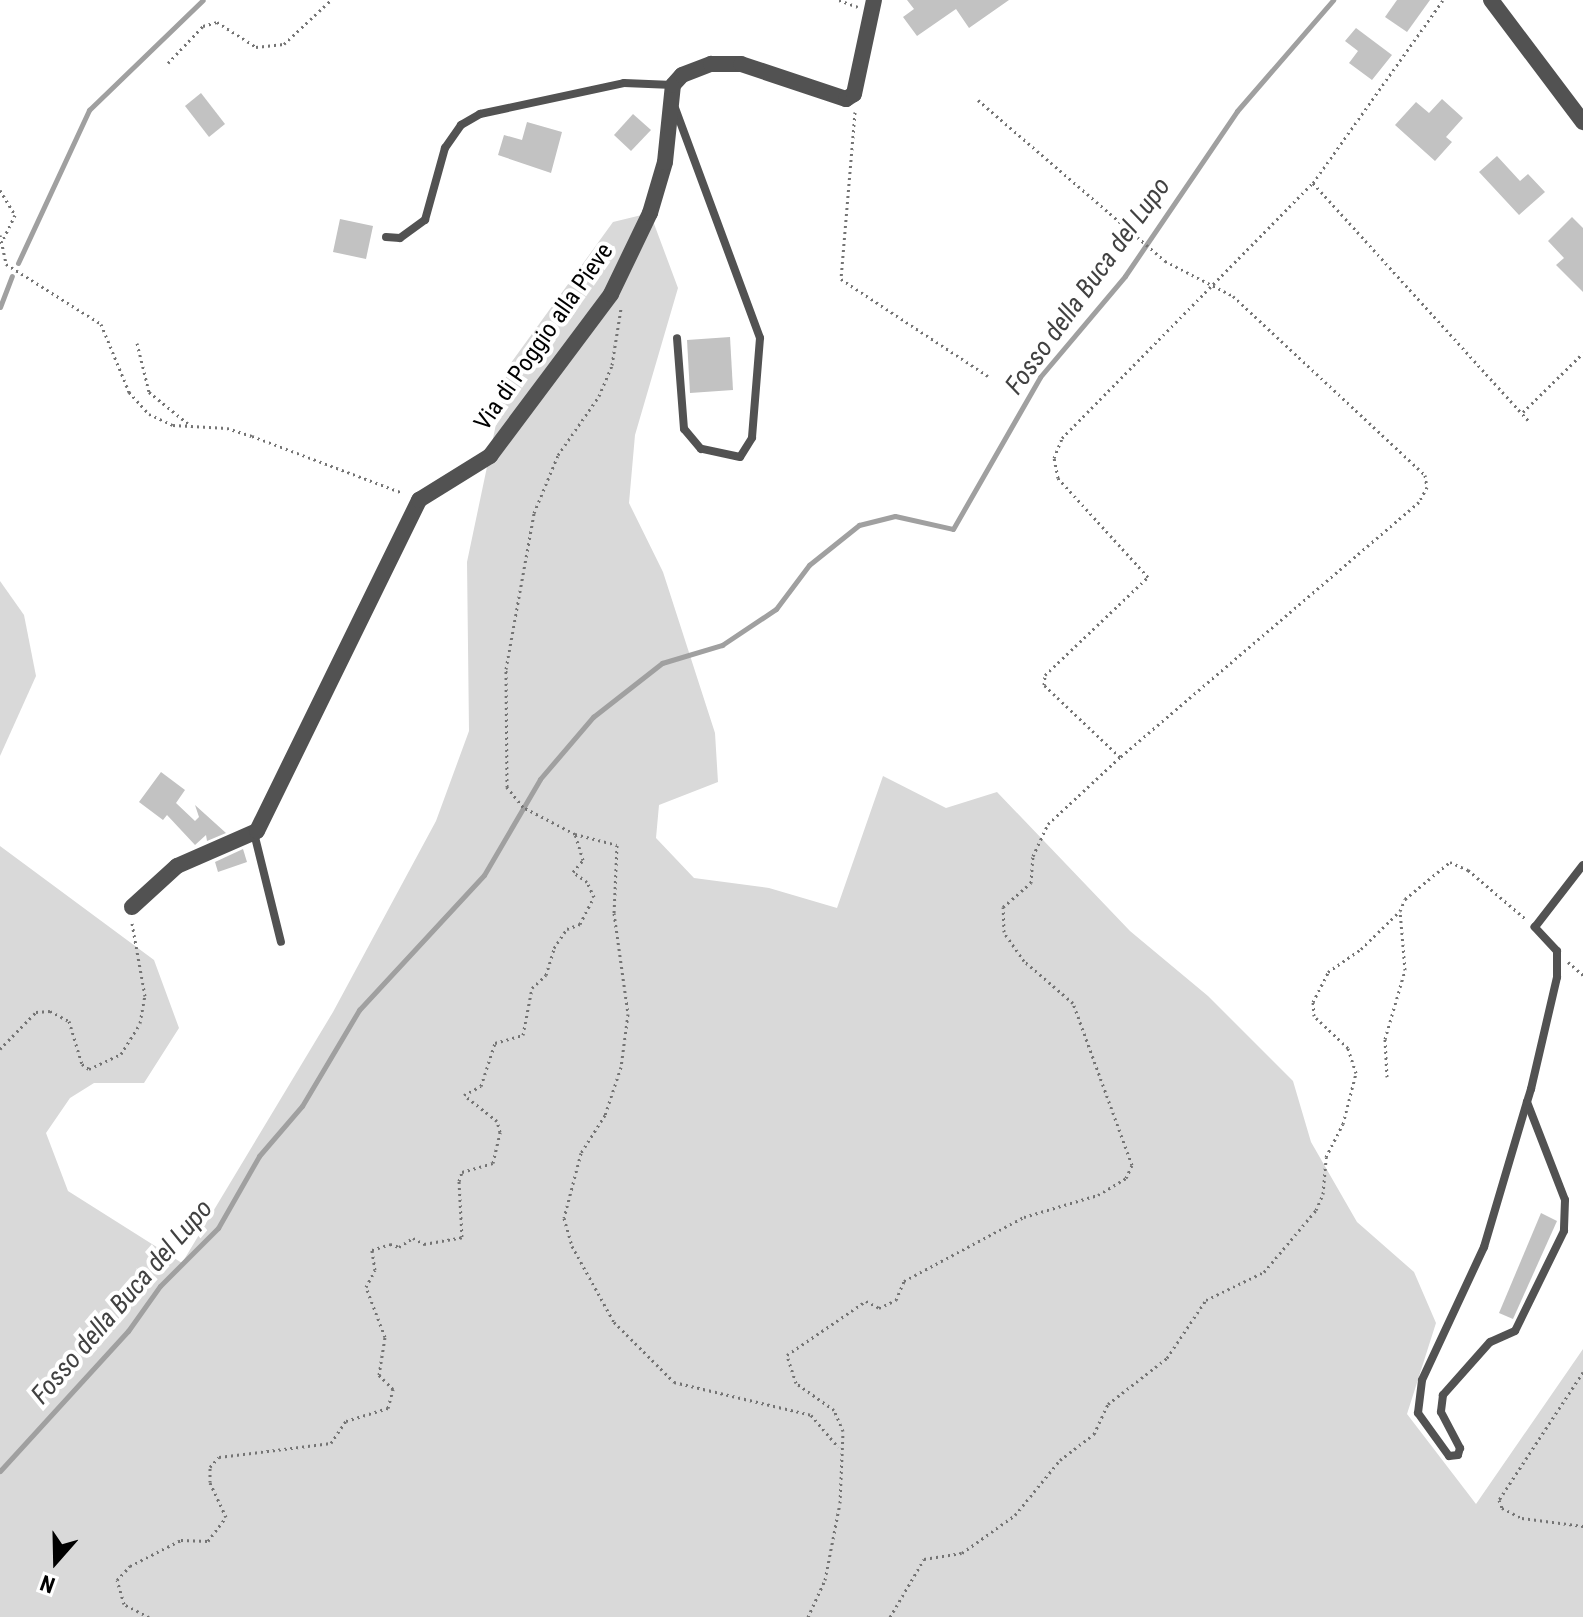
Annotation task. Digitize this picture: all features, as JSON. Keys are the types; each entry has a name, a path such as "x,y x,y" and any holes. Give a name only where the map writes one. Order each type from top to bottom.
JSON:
{"street":[{"path":"672,93 682,75 711,64 741,64 848,98 854,94 874,0"},
{"path":"1491,0 1583,122"},
{"name":"Via di Poggio alla Pieve","path":"419,500 490,456 618,280 654,200 665,162 672,93"},
{"path":"132,907 173,868 254,833 419,500"}],"lane":[{"path":"386,237 400,238 425,220 445,148 461,125 480,114 624,83 672,93 760,338 752,438 740,457 729,459 701,449 684,429 677,338"},
{"path":"254,833 281,942"},
{"path":"1527,1102 1565,1200 1564,1231 1515,1331 1490,1342 1443,1395 1441,1412 1460,1448 1458,1455 1449,1456 1418,1413 1422,1380 1484,1247 1527,1102 1557,977 1557,951 1535,927 1583,865"}],"path":[{"path":"168,63 195,32 217,22 256,47 284,44 331,0"},
{"path":"1120,757 1044,685 1045,675 1148,577 1142,565 1074,499 1058,478 1054,458 1062,438 1313,183 1443,0"},
{"path":"848,98 856,115 841,279 988,376"},
{"path":"808,1617 825,1580 840,1503 839,1448 842,1425 834,1410 796,1383 788,1368 791,1351 866,1301 879,1308 896,1300 904,1281 1024,1217 1098,1195 1126,1178 1132,1165 1130,1146 1073,1003 1024,961 1004,932 1003,907 1031,883 1033,856 1048,824 1120,757 1419,502 1427,487 1425,475 1216,284 1165,261 978,100"},
{"path":"1313,183 1530,422"},
{"path":"0,190 15,215 1,237 6,264 101,324 122,378 149,414 191,426 252,436 419,500"},
{"path":"618,280 621,306 612,365 599,396 558,455 534,513 506,669 507,787 523,807 575,834 617,845 614,913 628,1014 621,1067 605,1115 581,1153 564,1218 572,1246 614,1322 674,1382 811,1415 839,1448"},
{"path":"137,343 149,392 191,426"},
{"path":"1522,413 1583,353"},
{"path":"149,1617 124,1604 117,1580 130,1566 181,1540 208,1541 226,1517 210,1482 210,1467 219,1457 331,1443 346,1421 388,1408 393,1389 379,1375 385,1337 366,1287 375,1270 372,1250 390,1244 399,1247 413,1238 424,1244 462,1237 465,1226 457,1207 462,1172 493,1163 500,1132 497,1121 464,1095 481,1086 495,1043 523,1035 532,988 546,975 554,948 567,929 580,924 594,897 587,882 573,872 583,860 575,834"},
{"path":"890,1617 924,1559 962,1553 1015,1515 1060,1460 1094,1434 1108,1404 1167,1358 1206,1300 1264,1272 1316,1210 1323,1194 1326,1157 1343,1124 1356,1073 1348,1048 1314,1016 1313,1002 1328,972 1361,949 1400,911 1405,899 1450,862 1468,870 1535,927"},
{"path":"0,1049 36,1012 50,1011 69,1021 82,1064 89,1069 121,1054 140,1023 145,996 132,907"},
{"path":"1387,1077 1385,1039 1405,970 1400,911"},
{"path":"1583,1372 1499,1500 1502,1508 1522,1518 1583,1526"}],"shaded area":[{"path":"650,213 678,288 635,435 629,503 663,572 715,733 718,782 659,805 656,838 694,878 769,888 837,908 883,776 946,808 997,792 1130,931 1208,996 1293,1081 1311,1142 1357,1222 1414,1272 1436,1323 1407,1414 1476,1504 1583,1349 1583,1617 0,1617 0,846 154,960 179,1028 144,1083 94,1083 70,1098 46,1133 68,1191 182,1263 333,1012 436,821 469,731 467,562 508,367 613,222"},
{"path":"0,581 24,615 36,676 0,756"}],"building":[{"path":"907,0 1009,0 969,28 956,9 917,36 903,17 914,9"},
{"path":"1397,0 1430,0 1407,32 1385,17"},
{"path":"1356,28 1392,55 1372,80 1349,63 1358,51 1345,41"},
{"path":"201,93 225,124 209,137 185,106"},
{"path":"1442,99 1463,118 1446,137 1452,142 1435,161 1395,125 1416,102 1429,113"},
{"path":"633,114 651,130 631,151 614,135"},
{"path":"527,122 562,132 551,173 498,155 504,135 522,140"},
{"path":"1497,156 1520,181 1528,174 1545,192 1519,215 1479,172"},
{"path":"1572,217 1583,228 1583,292 1556,265 1564,258 1548,241"},
{"path":"340,219 373,226 366,259 333,252"},
{"path":"730,337 733,390 690,393 687,340"},
{"path":"161,772 185,790 176,803 195,821 199,817 195,805 226,833 207,841 206,835 195,845 167,815 163,820 139,802"},
{"path":"243,849 247,862 218,872 215,862"},
{"path":"1541,1213 1557,1221 1513,1319 1499,1313"}],"waterway":[{"path":"18,263 89,110 203,0"},
{"name":"Fosso della Buca del Lupo","path":"0,1471 128,1331 160,1286 218,1228 259,1156 302,1106 359,1010 484,875 540,779 593,717 662,663 722,645 776,609 809,565 859,525 895,516 953,529 1040,377 1125,276 1237,111 1333,0"},
{"path":"0,307 12,276"}]}
